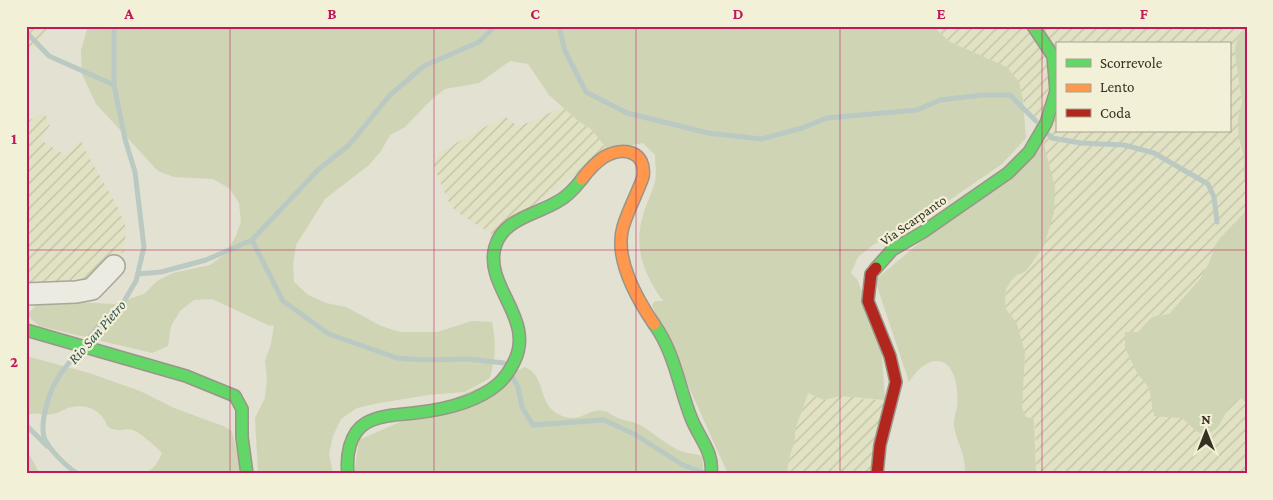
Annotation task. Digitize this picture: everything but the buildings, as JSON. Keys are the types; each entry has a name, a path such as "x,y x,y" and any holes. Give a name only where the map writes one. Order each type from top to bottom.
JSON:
{"street":[{"name":"Via Scarpanto","path":"877,474 880,445 896,382 890,356 868,301 871,274 892,250 923,232 1008,173 1029,152 1046,123 1056,91 1053,56 1033,26"},
{"path":"348,474 349,450 357,431 364,424 378,418 423,412 466,401 490,390 506,377 516,358 520,346 520,336 517,323 502,290 496,270 493,255 497,240 510,225 566,197 595,163 604,157 618,152 627,152 637,156 643,162 644,167 642,181 625,220 621,235 627,269 642,306 666,344 693,422 710,456 713,466 711,474"},
{"path":"26,294 76,292 92,289 114,266"},
{"path":"26,330 186,376 235,396 242,409 242,437 247,474"}],"green space":[{"path":"26,26 49,26 26,59"},
{"path":"88,26 933,26 950,42 1007,67 1019,82 1023,100 1026,138 1002,164 922,219 873,245 858,257 851,273 857,279 881,341 885,400 841,396 824,400 808,393 795,430 795,440 787,474 728,474 652,305 655,301 663,301 646,271 642,260 639,239 643,215 655,182 655,155 643,143 608,150 592,130 577,120 549,95 528,64 510,61 479,83 445,89 431,100 405,127 390,135 381,151 369,165 325,199 296,245 293,264 294,282 308,295 326,303 346,307 381,326 400,332 437,332 472,321 492,322 495,350 490,378 465,392 428,395 357,408 341,419 333,436 329,454 333,474 258,474 255,418 265,398 267,380 265,361 271,344 274,325 270,326 212,299 194,300 180,311 171,326 168,346 152,353 39,326 27,315 36,305 57,301 114,304 144,294 157,281 173,273 210,265 225,254 235,238 241,222 239,203 229,188 213,179 174,177 158,171 96,104 82,74 81,50"},
{"path":"933,26 1246,26 1236,43 1235,53 1242,101 1238,120 1240,148 1244,157 1247,205 1244,213 1220,238 1200,279 1169,314 1152,317 1125,348 1137,373 1149,388 1152,398 1173,416 1182,418 1196,431 1220,426 1227,409 1233,402 1242,398 1247,405 1247,474 1036,474 1035,419 1026,417 1022,408 1025,353 1017,324 1006,309 1005,299 1006,289 1017,275 1043,140 1023,100 1018,82 1007,67 950,42"},
{"path":"1246,26 1247,196 1244,157 1239,139 1238,120 1242,101 1235,53 1236,43"},
{"path":"563,107 592,130 608,150 493,235 457,212 450,205 433,162 438,153 505,116 518,127"},
{"path":"44,112 50,125 39,139 65,155 81,139 84,148 118,208 126,228 124,252 107,260 91,282 26,289 26,122"},
{"path":"1043,140 1055,188 1054,213 1044,246 1026,271 1017,275 1011,281 1006,289 1005,299 1006,309 1017,324 1025,353 1022,408 1026,417 1034,419 1036,474 965,474 963,455 954,426 957,393 952,371 948,365 942,362 927,363 920,368 909,382 875,280"},
{"path":"1247,205 1247,405 1242,398 1235,402 1226,412 1217,428 1204,435 1196,431 1182,418 1154,416 1149,388 1137,373 1125,348 1125,332 1138,332 1152,317 1169,314 1200,279 1220,238 1244,213"},
{"path":"26,356 89,373 140,391 174,408 223,426 232,431 242,474 124,474 151,470 162,453 133,430 115,430 107,426 101,415 86,407 68,408 53,414 26,416"},
{"path":"525,367 532,371 550,408 556,413 571,418 598,411 608,412 618,418 637,424 676,449 702,456 704,474 354,474 359,440"},
{"path":"808,393 824,400 850,396 859,399 885,400 872,474 787,474 795,440 795,430"},
{"path":"26,446 29,454 40,474 26,474"}],"waterway":[{"name":"Rio San Pietro","path":"88,339 95,330 120,308 136,281 144,247 135,172 125,139 114,85 114,26"},
{"path":"138,274 161,272 206,260 252,240 318,170 350,144 390,95 424,66 479,42 495,26"},
{"path":"559,26 565,51 586,92 627,113 708,133 761,139 802,128 827,118 917,110 940,100 982,95 1010,95 1036,121"},
{"path":"26,32 49,56 114,85"},
{"path":"1049,135 1052,138 1081,143 1124,145 1154,153 1208,184 1214,197 1217,222"},
{"path":"252,240 283,301 329,334 397,358 422,360 468,359 504,363"},
{"name":"Rio San Pietro","path":"77,353 60,375 51,391 44,415 43,431 46,442 54,452 78,474"},
{"path":"513,378 518,387 522,407 533,425 604,420 634,434 683,465 702,472"},
{"path":"26,425 47,446"}],"traffic: fast":[{"path":"876,268 892,250 923,232 1008,173 1029,152 1046,123 1056,91 1053,56 1033,26"},
{"path":"348,474 348,453 352,439 360,427 366,423 383,417 436,410 469,401 489,391 505,377 514,362 519,346 519,332 515,317 496,276 494,262 495,247 499,238 512,224 561,200 582,179"},
{"path":"654,324 667,347 687,408 706,446 710,459 711,474"},
{"path":"26,330 186,376 235,396 242,409 242,437 247,474"}],"traffic: slow":[{"path":"582,179 598,162 611,154 619,152 632,153 641,161 643,177 623,227 621,239 622,252 624,265 634,290 654,324"}],"traffic: jam":[{"path":"876,268 871,274 868,301 890,356 896,382 880,445 877,474"}]}
